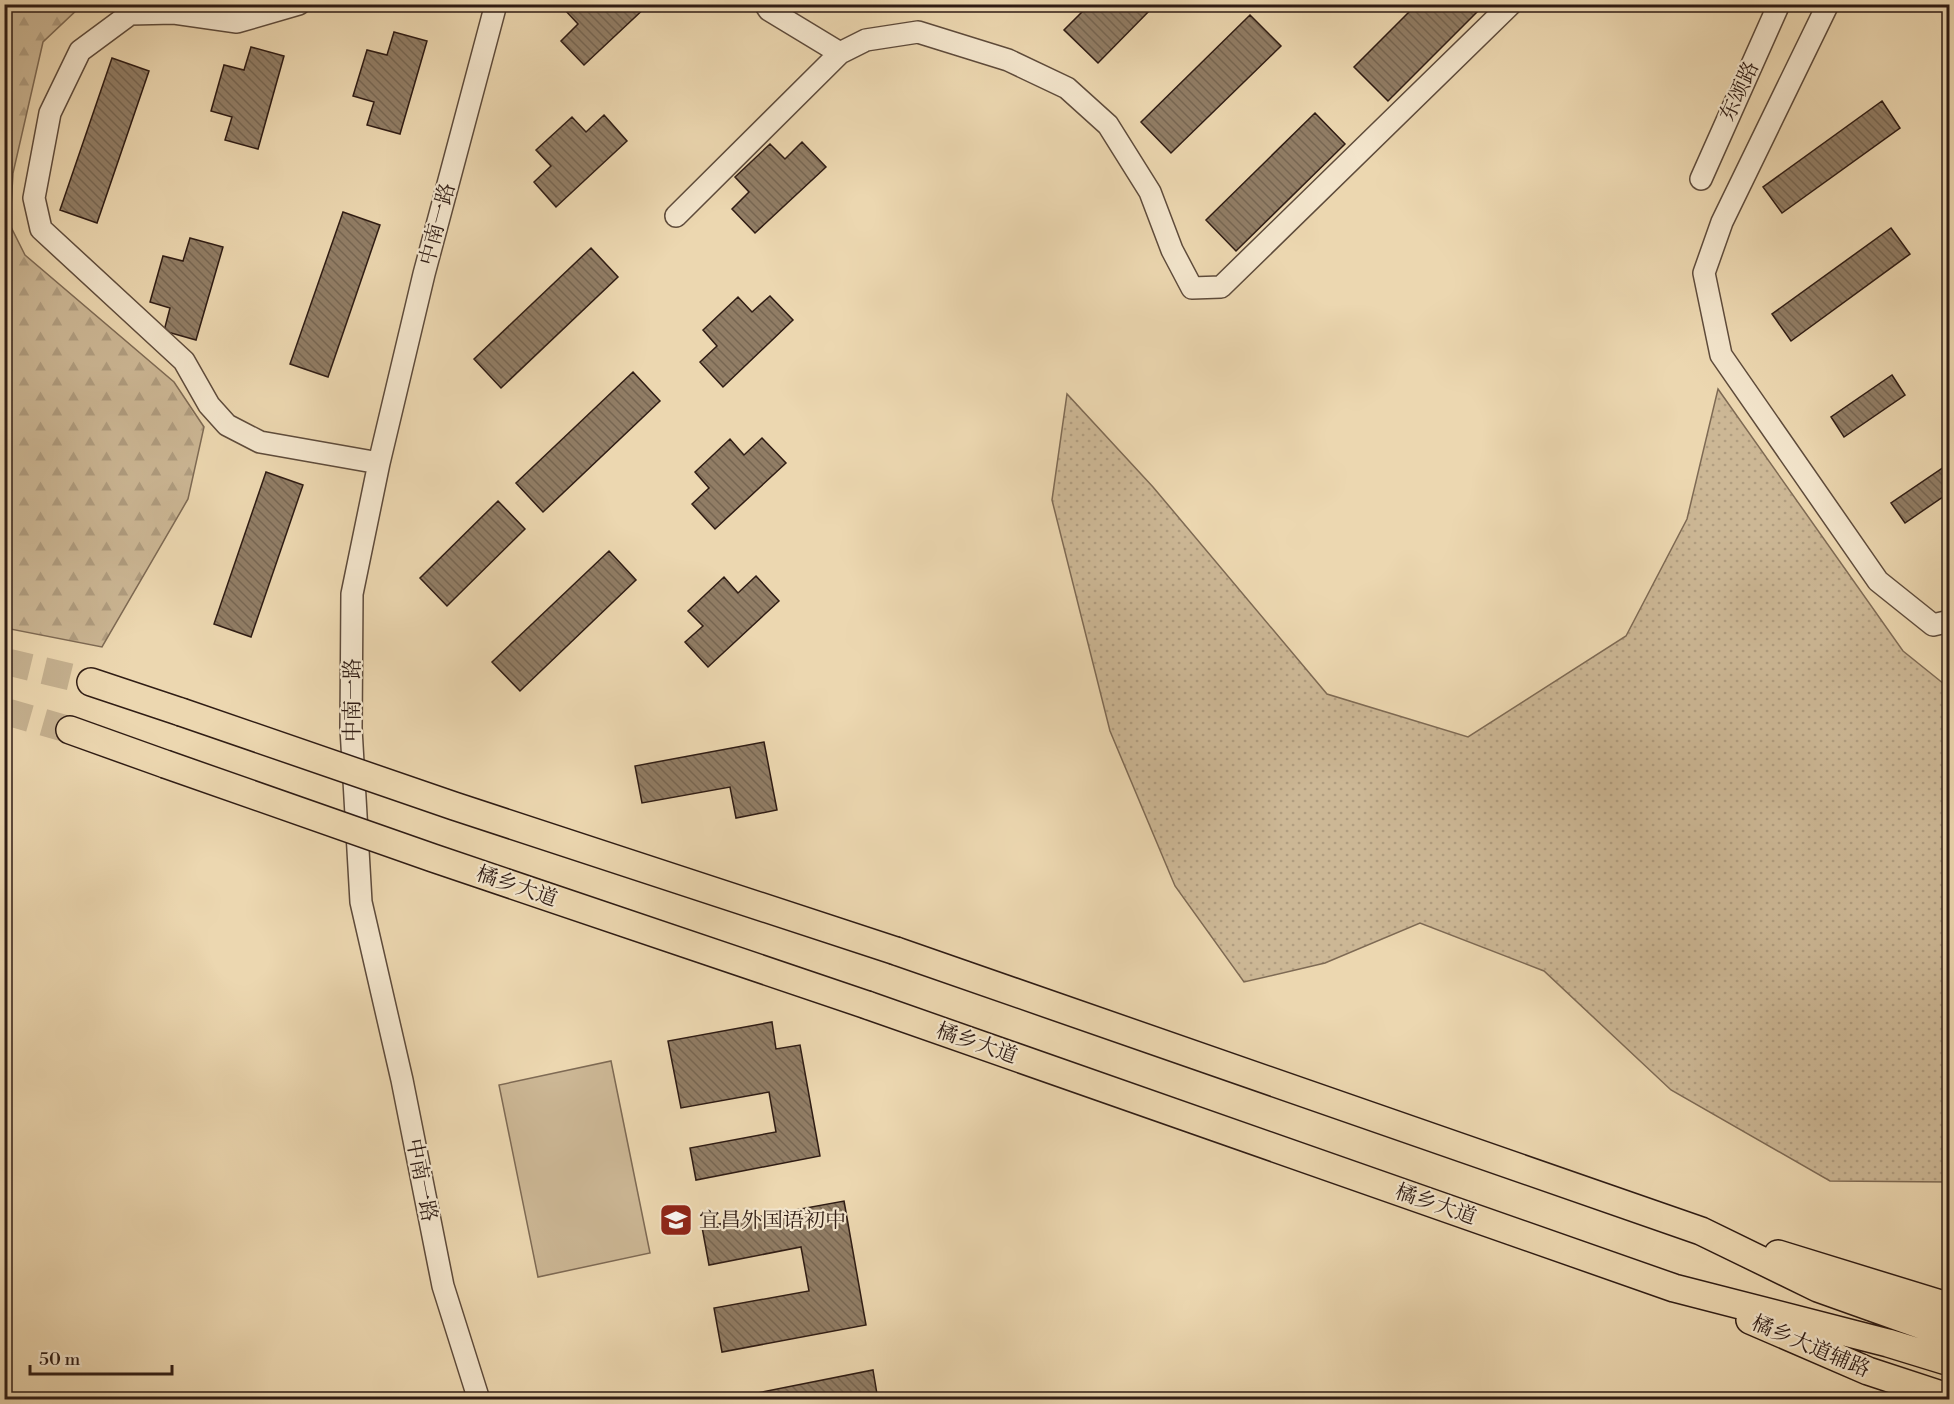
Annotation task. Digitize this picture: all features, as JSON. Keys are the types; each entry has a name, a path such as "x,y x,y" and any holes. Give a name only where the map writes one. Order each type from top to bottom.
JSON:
{"main road":[{"path":"91,682 454,806 896,951 1701,1231 1950,1306"},
{"name":"橘乡大道","path":"70,730 433,858 867,1005 1674,1288 1888,1342 1950,1362"},
{"path":"1701,1231 1818,1288 1950,1335"},
{"name":"橘乡大道辅路","path":"1674,1288 1868,1371 1950,1398"}],"street":[{"path":"299,4 237,22 174,13 130,14 80,51 50,113 34,198 41,229 184,361 209,405 227,425 260,442 379,462"},
{"name":"中南一路","path":"479,1400 443,1286 402,1080 361,902 351,728 352,594 379,462 424,274 496,4"},
{"path":"765,4 769,10 840,53"},
{"path":"676,216 840,53 866,40 918,32 1008,60 1068,88 1108,125 1150,192 1172,250 1192,288 1221,287 1511,4"},
{"name":"东颂路","path":"1701,179 1779,4"},
{"path":"1828,4 1722,222 1704,273 1720,355 1878,581 1933,625 1950,621"}],"green space":[{"path":"4,5 86,5 79,8 43,42 13,173 10,225 25,255 174,382 204,427 188,499 102,647 5,628"},
{"path":"1718,389 1903,651 1949,688 1949,1182 1830,1181 1671,1090 1544,971 1420,923 1325,963 1244,982 1175,886 1110,731 1052,500 1067,394 1153,487 1327,694 1468,737 1626,636 1687,519"},
{"path":"611,1061 650,1253 538,1277 499,1085"}],"building":[{"path":"568,4 649,4 584,65 561,41 578,24 564,9"},
{"path":"1090,4 1156,4 1098,63 1064,30"},
{"path":"1417,4 1485,4 1388,101 1354,67"},
{"path":"1250,15 1281,46 1171,153 1141,122"},
{"path":"394,32 427,41 400,134 367,125 374,102 353,96 367,50 387,55"},
{"path":"251,47 284,56 258,149 225,140 232,117 211,111 224,65 244,70"},
{"path":"112,58 149,71 97,223 60,210"},
{"path":"1882,101 1900,128 1782,213 1763,187"},
{"path":"1315,113 1345,144 1236,251 1206,220"},
{"path":"604,115 627,141 556,207 534,182 551,166 536,150 572,117 586,132"},
{"path":"802,142 826,167 755,233 732,209 749,192 735,177 770,144 785,159"},
{"path":"343,212 380,225 328,377 290,364"},
{"path":"1891,228 1910,254 1791,341 1772,314"},
{"path":"190,238 223,247 196,340 164,331 170,308 150,302 163,256 183,261"},
{"path":"591,248 618,277 501,388 474,359"},
{"path":"770,296 793,320 723,387 700,362 717,346 703,330 738,297 752,312"},
{"path":"633,372 660,401 543,512 516,483"},
{"path":"1892,375 1905,395 1844,437 1831,417"},
{"path":"762,438 786,463 715,529 692,504 709,488 695,472 730,439 744,455"},
{"path":"1950,463 1950,492 1905,523 1891,503"},
{"path":"266,472 303,485 251,637 214,624"},
{"path":"498,501 525,529 447,606 420,578"},
{"path":"609,551 636,580 520,691 492,662"},
{"path":"756,576 779,601 708,667 685,642 703,626 688,611 724,577 738,593"},
{"path":"764,742 777,810 736,818 730,787 642,803 635,766"},
{"path":"772,1022 776,1049 800,1045 820,1156 696,1180 690,1148 776,1132 769,1092 681,1108 668,1041"},
{"path":"844,1201 866,1325 722,1352 714,1308 809,1291 801,1247 709,1265 702,1227"},
{"path":"873,1370 878,1400 722,1400"}],"tunnel":[{"path":"4,661 91,682"},
{"path":"4,711 70,730"}],"place":[{"name":"宜昌外国语初中","path":"676,1220"}]}
